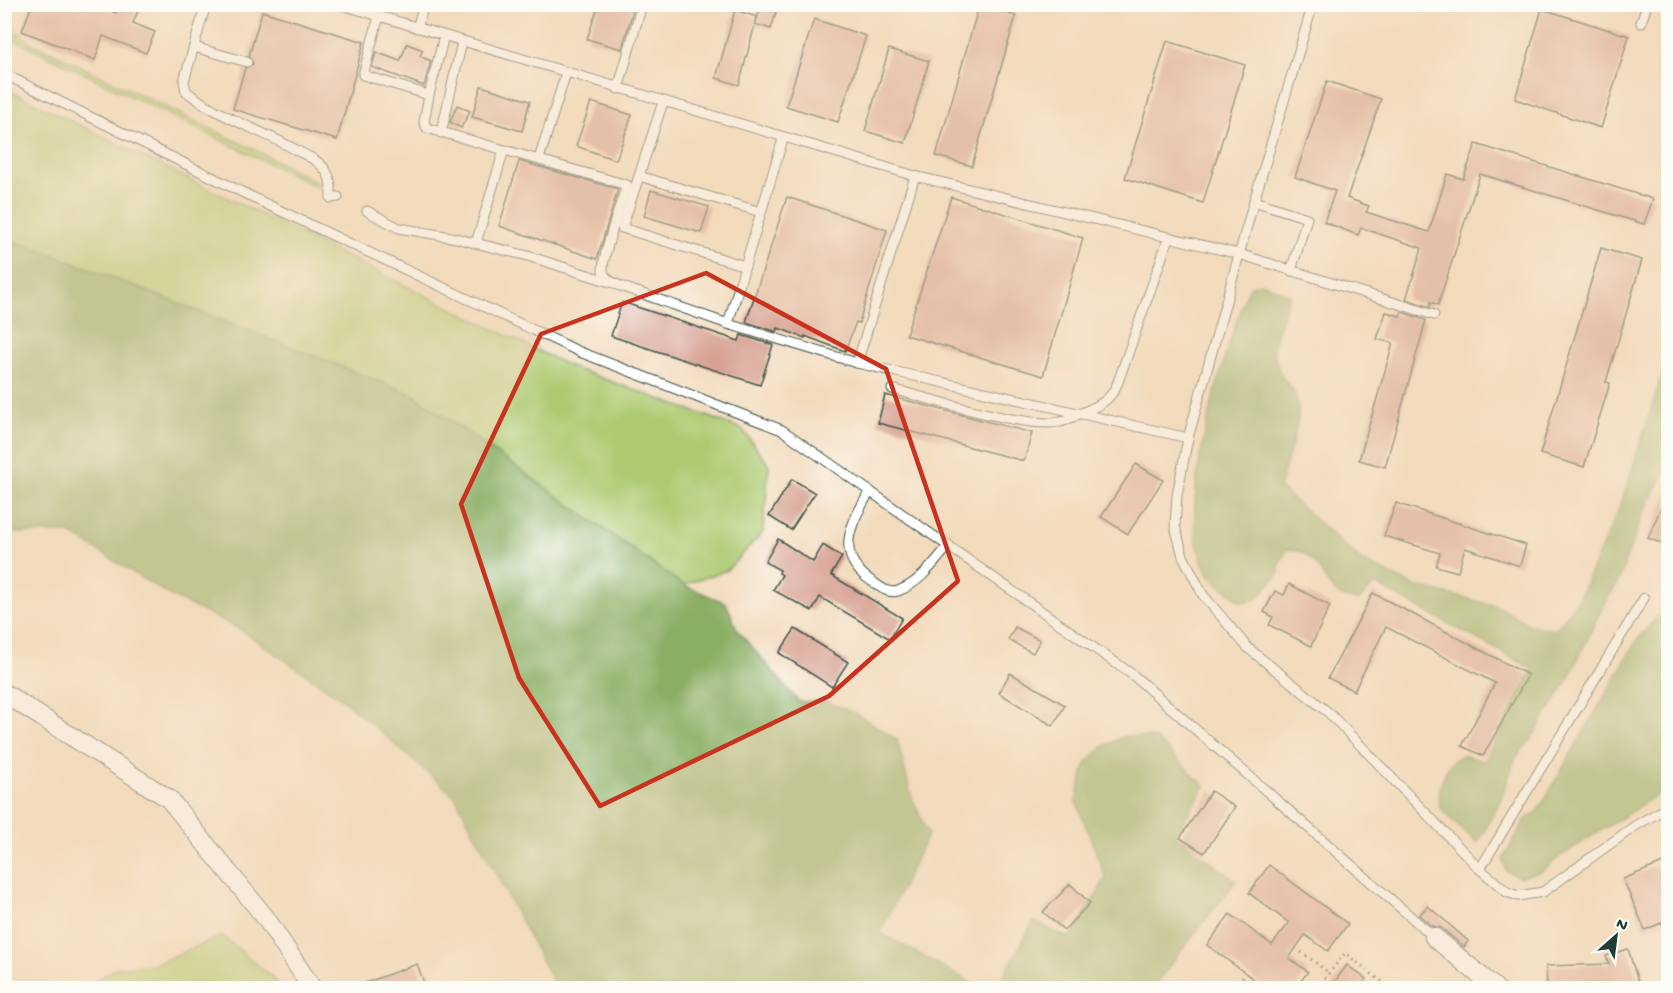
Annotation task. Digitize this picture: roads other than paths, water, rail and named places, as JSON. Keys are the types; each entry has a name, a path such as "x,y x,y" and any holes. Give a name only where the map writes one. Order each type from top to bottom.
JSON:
{"street":[{"path":"4,693 169,799 265,917 312,988"},
{"path":"1434,937 1495,988"}],"lane":[{"path":"206,4 184,81 186,91 201,103 264,132 314,160 325,169 331,181 331,198 338,197"},
{"path":"339,4 915,176 1239,254 1434,315"},
{"path":"417,28 424,4"},
{"path":"618,89 642,4"},
{"path":"1313,4 1254,201 1188,438 1177,495 1175,526 1183,556 1203,595 1248,648 1329,713 1480,869 1507,892 1518,896 1543,892 1635,826 1668,807"},
{"path":"1641,23 1647,4"},
{"path":"379,16 363,75 429,95"},
{"path":"444,36 424,125 441,133 627,185 603,271 613,283"},
{"path":"441,133 462,42"},
{"path":"194,47 247,63"},
{"path":"539,159 566,73"},
{"path":"4,74 262,202 580,352 782,430 1132,675 1434,937"},
{"path":"663,102 622,228 745,266"},
{"path":"728,324 783,138"},
{"path":"476,243 504,150"},
{"path":"639,176 761,212"},
{"path":"857,363 915,176"},
{"path":"1254,201 1307,218 1291,271"},
{"path":"367,211 399,228 476,243 613,283 728,324 857,363 1188,438"},
{"path":"892,389 1026,420 1060,422 1103,404 1113,395 1169,237"},
{"path":"870,490 858,512 848,547 850,561 859,573 885,591 896,591 922,577 949,545"},
{"path":"1480,869 1644,598"}]}
